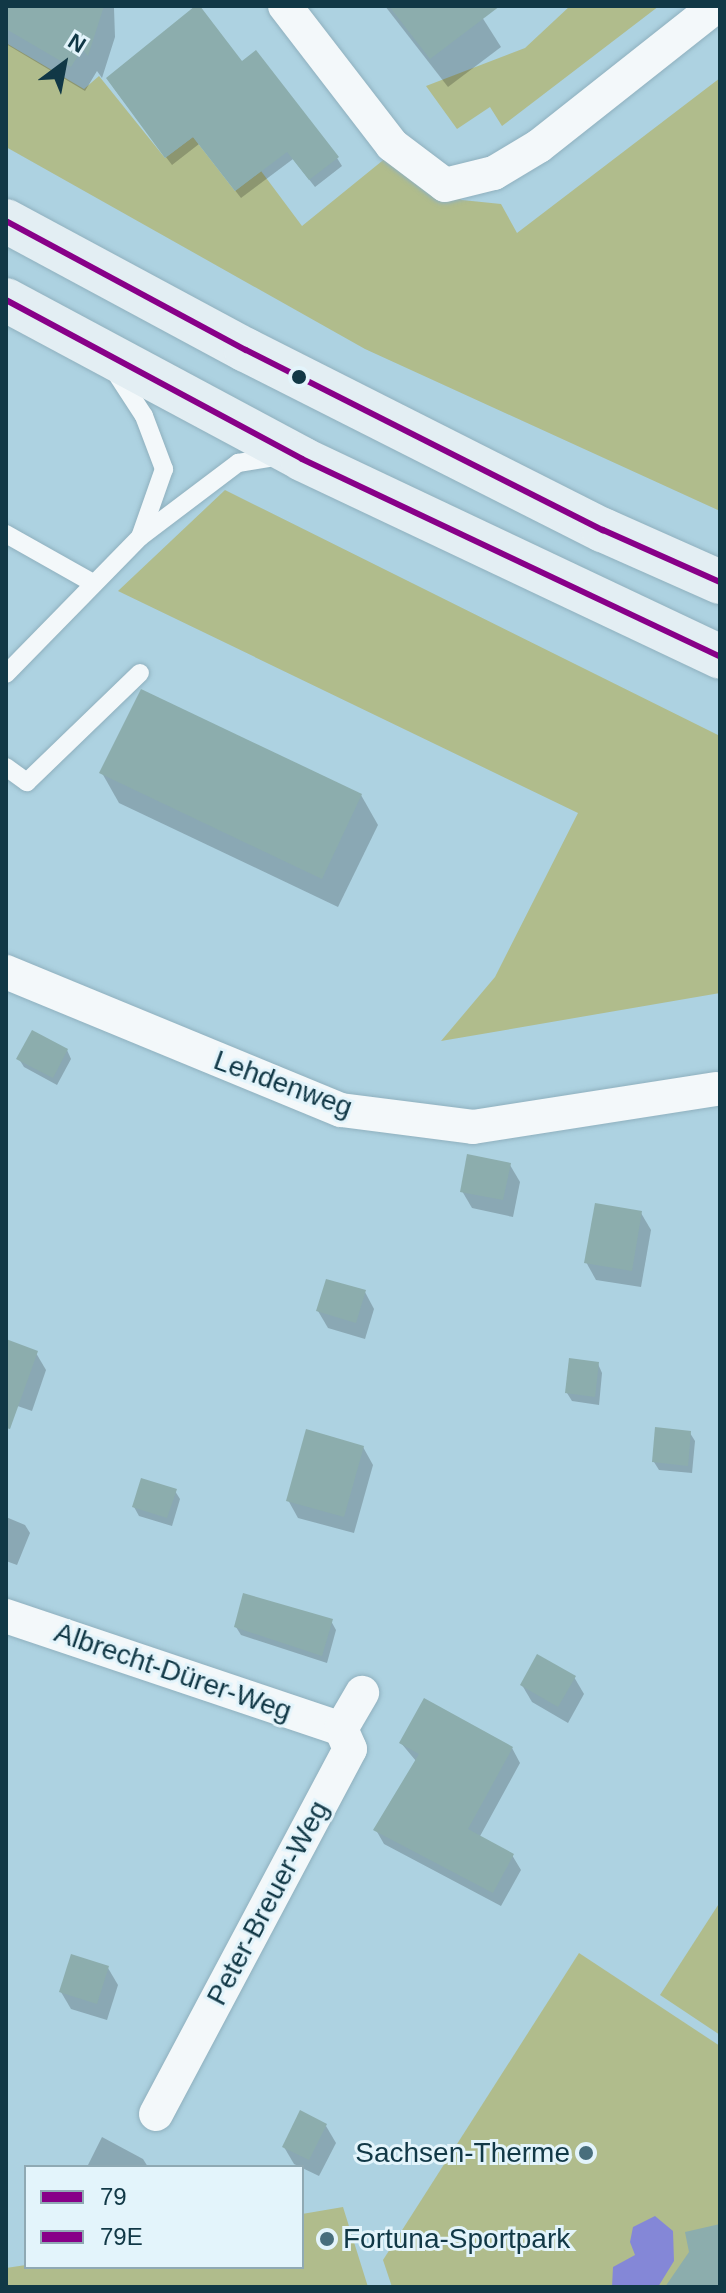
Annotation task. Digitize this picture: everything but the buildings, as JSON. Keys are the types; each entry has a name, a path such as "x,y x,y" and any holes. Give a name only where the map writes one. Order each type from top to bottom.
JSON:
{"main road":[{"path":"6,221 258,357 603,530 720,582"},
{"path":"6,300 302,459 720,657"}],"street":[{"path":"285,6 392,145 445,185 494,173 539,146 716,6"},
{"name":"Lehdenweg","path":"6,972 341,1110 473,1127 716,1089"},
{"name":"Albrecht-Dürer-Weg","path":"6,1616 341,1729"},
{"path":"341,1729 362,1693"},
{"name":"Peter-Breuer-Weg","path":"156,2114 350,1749 341,1729"}],"lane":[{"path":"101,353 144,416 164,469 140,537"},
{"path":"6,674 140,537 238,463 262,456 302,459"},
{"path":"6,534 93,583"},
{"path":"6,767 27,782 140,673"}],"green space":[{"path":"570,6 659,6 502,126 490,107 457,129 426,86 525,48"},
{"path":"6,43 84,89 99,76 165,158 193,137 235,191 261,171 302,226 387,157 462,200 501,204 517,233 720,78 720,511 365,349 6,147"},
{"path":"225,490 720,736 720,993 441,1041 495,977 578,813 118,591"},
{"path":"720,1902 720,2035 660,1995"},
{"name":"Sachsen-Therme","path":"579,1953 720,2046 720,2287 392,2287 383,2260"},
{"name":"Fortuna-Sportpark","path":"343,2207 368,2287 6,2287 6,2268 24,2265 24,2269 304,2269 304,2214"}],"water":[{"path":"655,2216 673,2231 674,2261 658,2287 612,2287 613,2267 635,2255 630,2242 633,2227"}],"transit line":[{"name":"79","path":"6,221 246,350 603,530 720,582"},
{"name":"79E","path":"6,300 302,459 720,657"}],"place":[{"name":"Sachsen-Therme","path":"586,2153"},
{"name":"Fortuna-Sportpark","path":"327,2239"}]}
